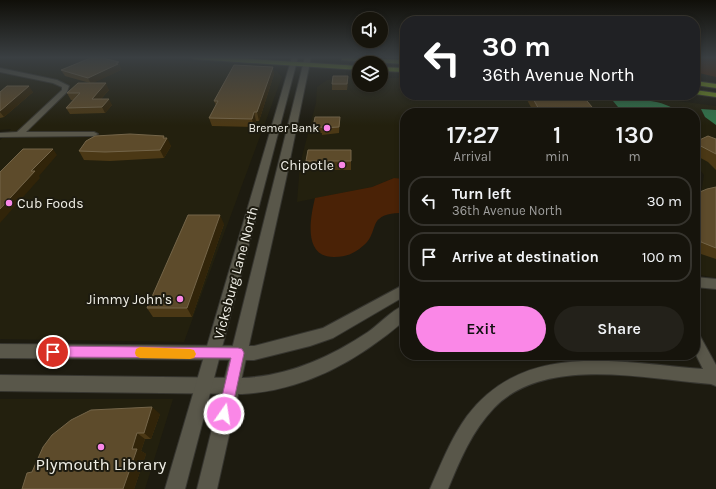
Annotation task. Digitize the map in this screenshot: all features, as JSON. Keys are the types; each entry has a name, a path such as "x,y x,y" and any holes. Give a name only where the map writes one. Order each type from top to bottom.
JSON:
{"main road":[{"name":"Vicksburg Lane North","path":"175,489 205,386 289,80"},
{"name":"Vicksburg Lane North","path":"207,489 238,353 282,179 304,80"},
{"path":"700,84 716,86"},
{"path":"700,93 716,95"},
{"path":"700,282 716,284"},
{"path":"0,351 254,353 327,334 359,318 400,292"},
{"path":"0,383 205,386 274,383 314,370 370,340 400,315"}],"street":[{"path":"20,134 65,90 66,86 49,80"},
{"path":"0,135 94,134"},
{"path":"700,349 716,378"},
{"path":"440,489 456,450 472,421 491,399 513,382 540,372 567,367 598,367 716,378"}],"shaded area":[{"path":"0,80 281,80 184,342 0,339 0,140 11,129 0,130"},
{"path":"327,80 352,80 352,92 388,92 388,80 400,80 400,100 670,100 716,106 716,278 700,275 700,194 704,175 700,170 700,108 400,108 400,179 394,178 372,187 297,202 300,164 316,103 317,87"},
{"path":"642,100 658,102 673,108 619,108 613,101"},
{"path":"701,109 716,110 716,125 705,117"},
{"path":"394,178 400,179 400,213 384,216 377,221 367,242 350,254 334,257 324,255 317,251 313,244 311,235 315,198 372,187"},
{"path":"0,399 173,399 145,489 0,489"}],"building":[{"path":"226,80 268,80 257,112 254,112 252,119 209,118 218,101 214,101"},
{"path":"333,80 348,80 347,84 332,84"},
{"path":"78,83 106,83 92,99 109,99 102,107 66,108 80,93 67,93"},
{"path":"7,86 29,86 0,111 0,92"},
{"path":"534,100 586,100 593,108 538,108"},
{"path":"315,117 340,117 339,127 313,127"},
{"path":"130,134 164,136 163,138 167,138 160,150 105,152 79,151 86,141 95,136"},
{"path":"708,136 716,139 716,154 700,146 700,140"},
{"path":"23,149 53,149 31,171 35,171 0,209 0,172"},
{"path":"308,150 351,150 351,161 306,161"},
{"path":"716,187 716,248 701,242 700,237 700,192"},
{"path":"188,215 220,215 187,308 147,308"},
{"name":"Plymouth Library","path":"152,407 144,433 137,433 132,449 137,449 123,489 22,489 27,473 32,472 43,447 52,435 71,420 91,410"}],"slow traffic":[{"path":"140,353 190,354"}],"place":[{"name":"Bremer Bank","path":"327,128"},
{"name":"Chipotle","path":"342,165"},
{"name":"Cub Foods","path":"9,203"},
{"name":"Jimmy John's","path":"180,299"},
{"name":"Plymouth Library","path":"101,447"}],"route":[{"path":"53,352 194,354 238,353 224,414"}]}
